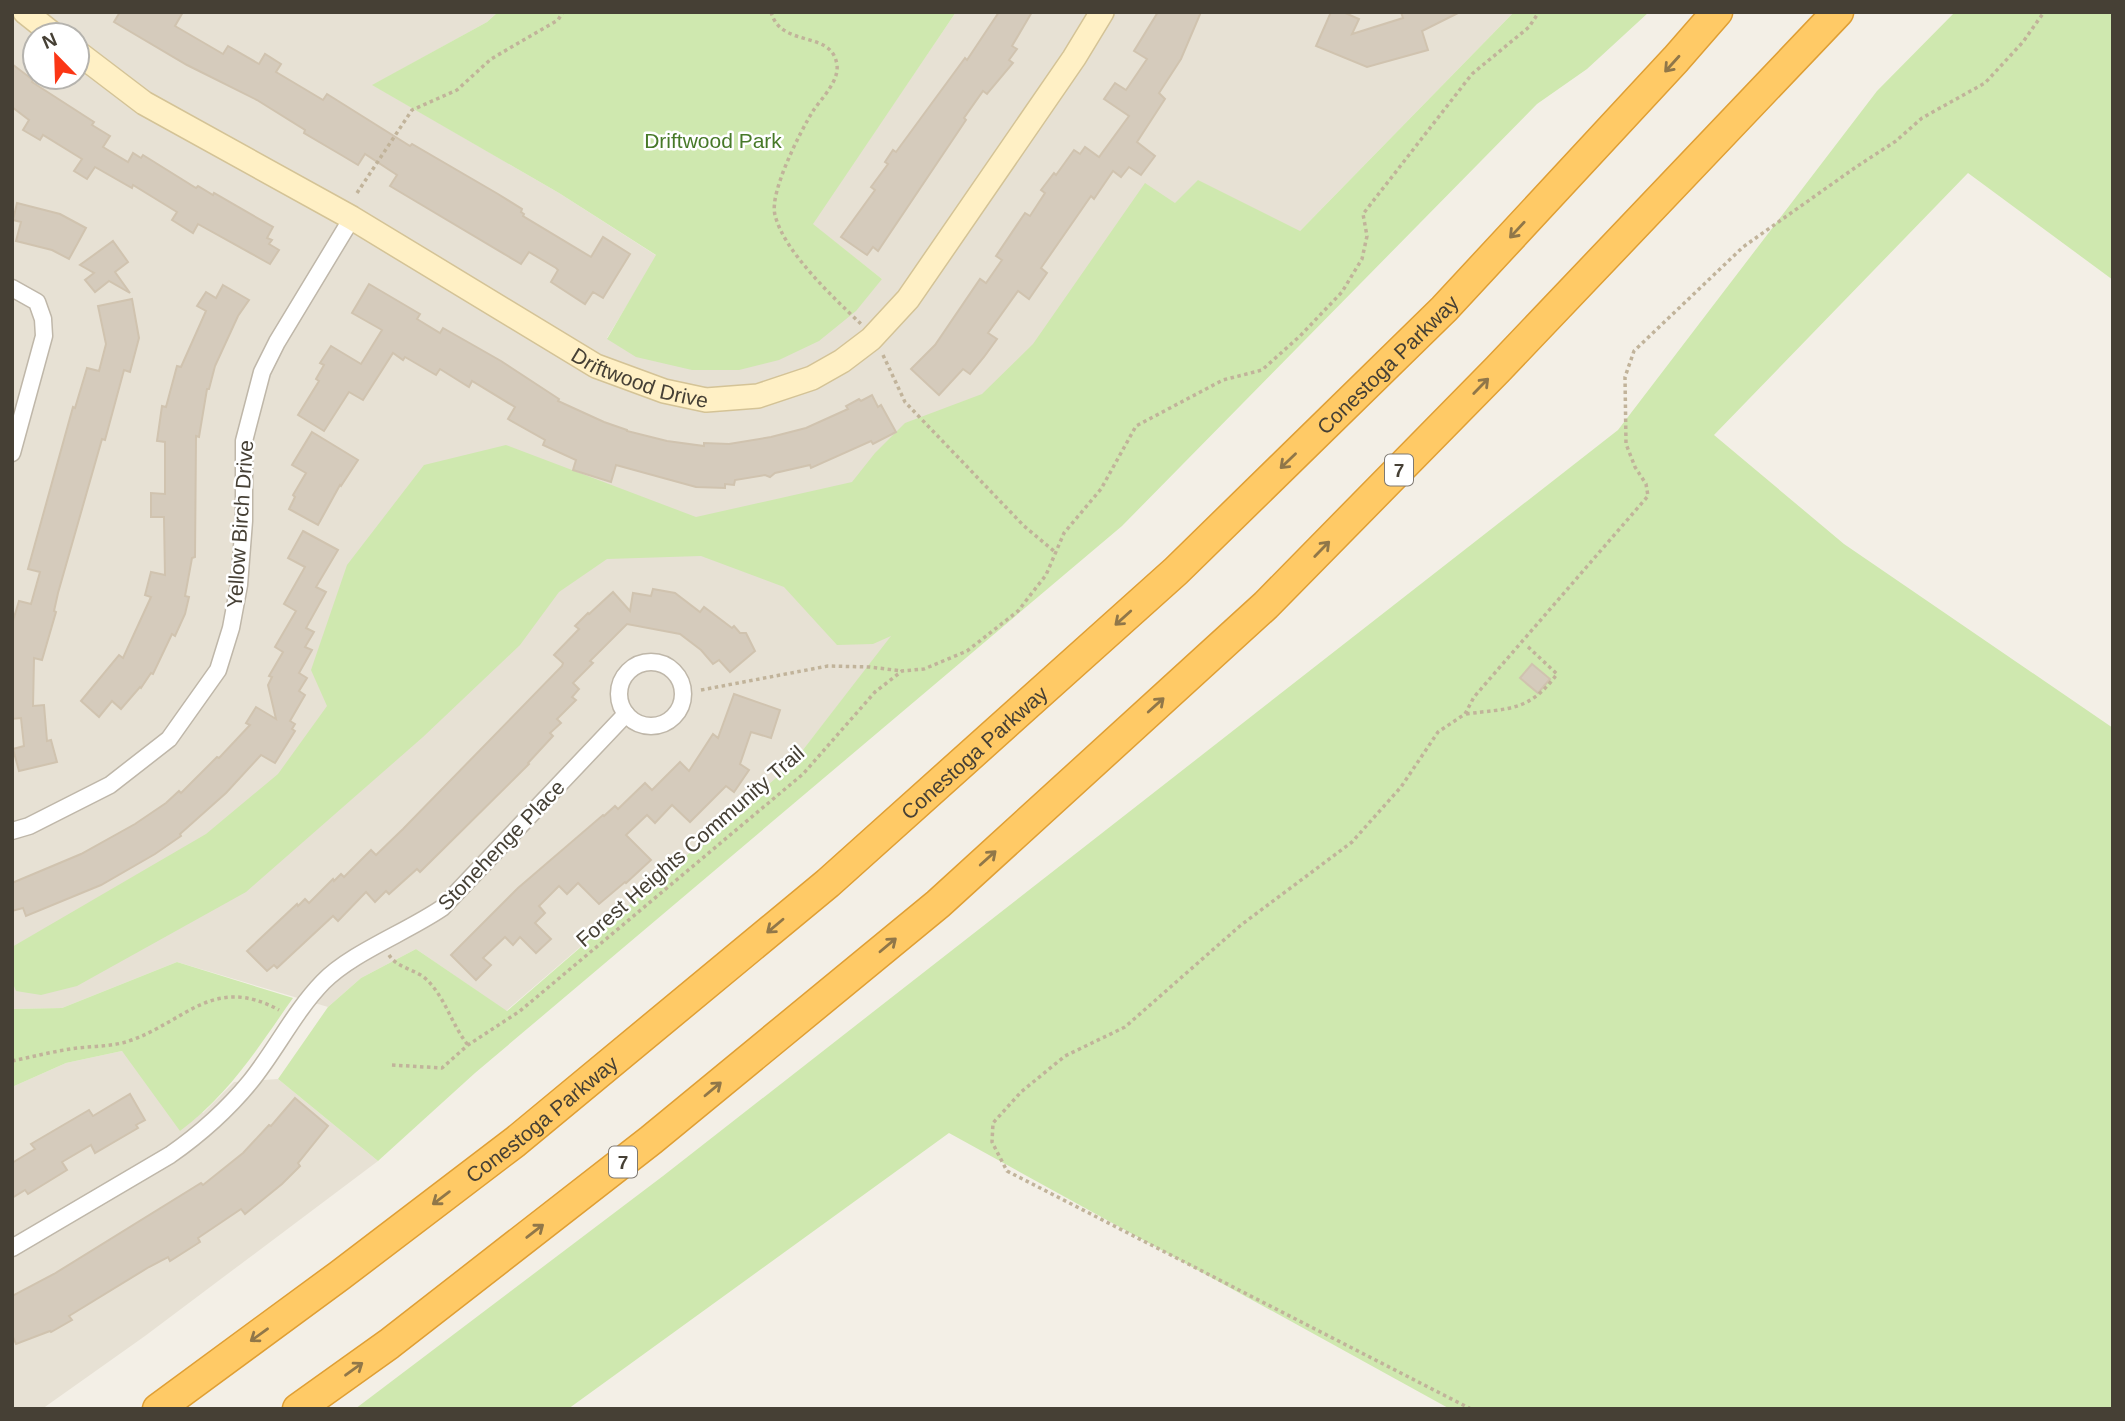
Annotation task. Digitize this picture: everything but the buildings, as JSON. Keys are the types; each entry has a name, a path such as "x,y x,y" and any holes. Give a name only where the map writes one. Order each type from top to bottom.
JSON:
{"highway":[{"name":"Conestoga Parkway","path":"158,1409 515,1142 849,865 1176,571 1424,328 1717,12"},
{"name":"7","path":"298,1409 389,1343 651,1140 938,904 1266,605 1498,369 1838,12"}],"street":[{"name":"Driftwood Drive","path":"91,63 144,103 352,218 596,366 664,391 706,400 758,396 812,378 842,361 885,326 908,299 1074,58 1102,12"},
{"name":"Yellow Birch Drive","path":"12,831 29,826 110,785 169,739 218,670 231,628 239,585 244,520 244,442 262,372 277,342 352,218"},
{"path":"12,288 37,302 43,319 44,336 12,453"},
{"path":"656,661 675,672 683,688 683,698 674,717 653,726 635,722 626,715 618,692 624,675 632,667 656,661"},
{"name":"Stonehenge Place","path":"12,1248 191,1140 223,1112 251,1081 323,982 338,968 422,922 458,893 626,715"}],"path":[{"path":"356,192 412,110 457,90 491,59 558,20 563,12"},
{"path":"771,12 778,28 824,44 831,51 837,68 836,77 807,121 778,186 774,201 775,215 794,250 825,290 861,324"},
{"name":"Forest Heights Community Trail","path":"392,1065 442,1068 468,1045 520,1011 803,774 875,692 902,671 923,669 967,651 1018,611 1046,575 1064,533 1101,489 1136,426 1223,380 1262,370 1300,336 1342,292 1362,259 1367,236 1363,214 1472,74 1529,27 1539,12"},
{"path":"1465,714 1474,697 1648,496 1646,484 1635,467 1626,444 1625,377 1634,351 1743,247 1896,141 1922,118 1984,83 2023,41 2044,12"},
{"path":"883,355 905,402 1024,526 1055,552"},
{"path":"1471,1409 1007,1171 992,1142 993,1123 1021,1092 1065,1056 1125,1027 1241,925 1352,842 1401,787 1438,732 1465,714 1522,706 1545,692 1557,674 1526,645"},
{"path":"701,690 828,666 902,671"},
{"path":"382,943 393,961 423,976 440,994 457,1031 468,1045"},
{"path":"12,1061 70,1049 126,1042 151,1033 205,1002 224,998 257,1000 294,1019"}],"shaded area":[{"path":"12,12 498,12 487,22 373,85 559,193 657,256 607,338 882,279 812,224 956,12 1514,12 1300,231 900,626 792,764 506,1011 416,949 361,978 328,1007 177,962 62,1008 12,1009"},
{"path":"122,1051 203,1113 234,1082 278,1079 378,1161 145,1336 42,1409 12,1409 12,1087 66,1063"}],"green space":[{"name":"Driftwood Park","path":"498,12 956,12 813,224 882,279 856,311 819,341 779,360 739,370 692,370 636,357 607,339 656,255 559,193 372,85 487,22"},
{"path":"1514,12 1649,12 1587,69 1537,104 1122,526 475,1073 378,1161 278,1079 328,1007 361,978 416,949 507,1011 792,764 891,636 873,644 837,645 784,587 701,556 607,559 559,592 520,645 423,737 246,892 77,986 41,995 16,991 12,981 12,947 206,834 278,774 327,706 311,670 347,565 424,465 506,445 696,517 852,482 875,453 905,423 982,394 1033,344 1145,183 1175,203 1198,180 1300,231"},
{"path":"1955,12 2113,12 2113,280 1968,173 1714,435 1844,544 2113,728 2113,1409 1450,1409 949,1133 568,1409 355,1409 663,1176 1618,430 1877,91"},
{"path":"177,962 293,998 229,1085 180,1131 122,1051 66,1063 12,1087 12,1009 62,1008"}]}
